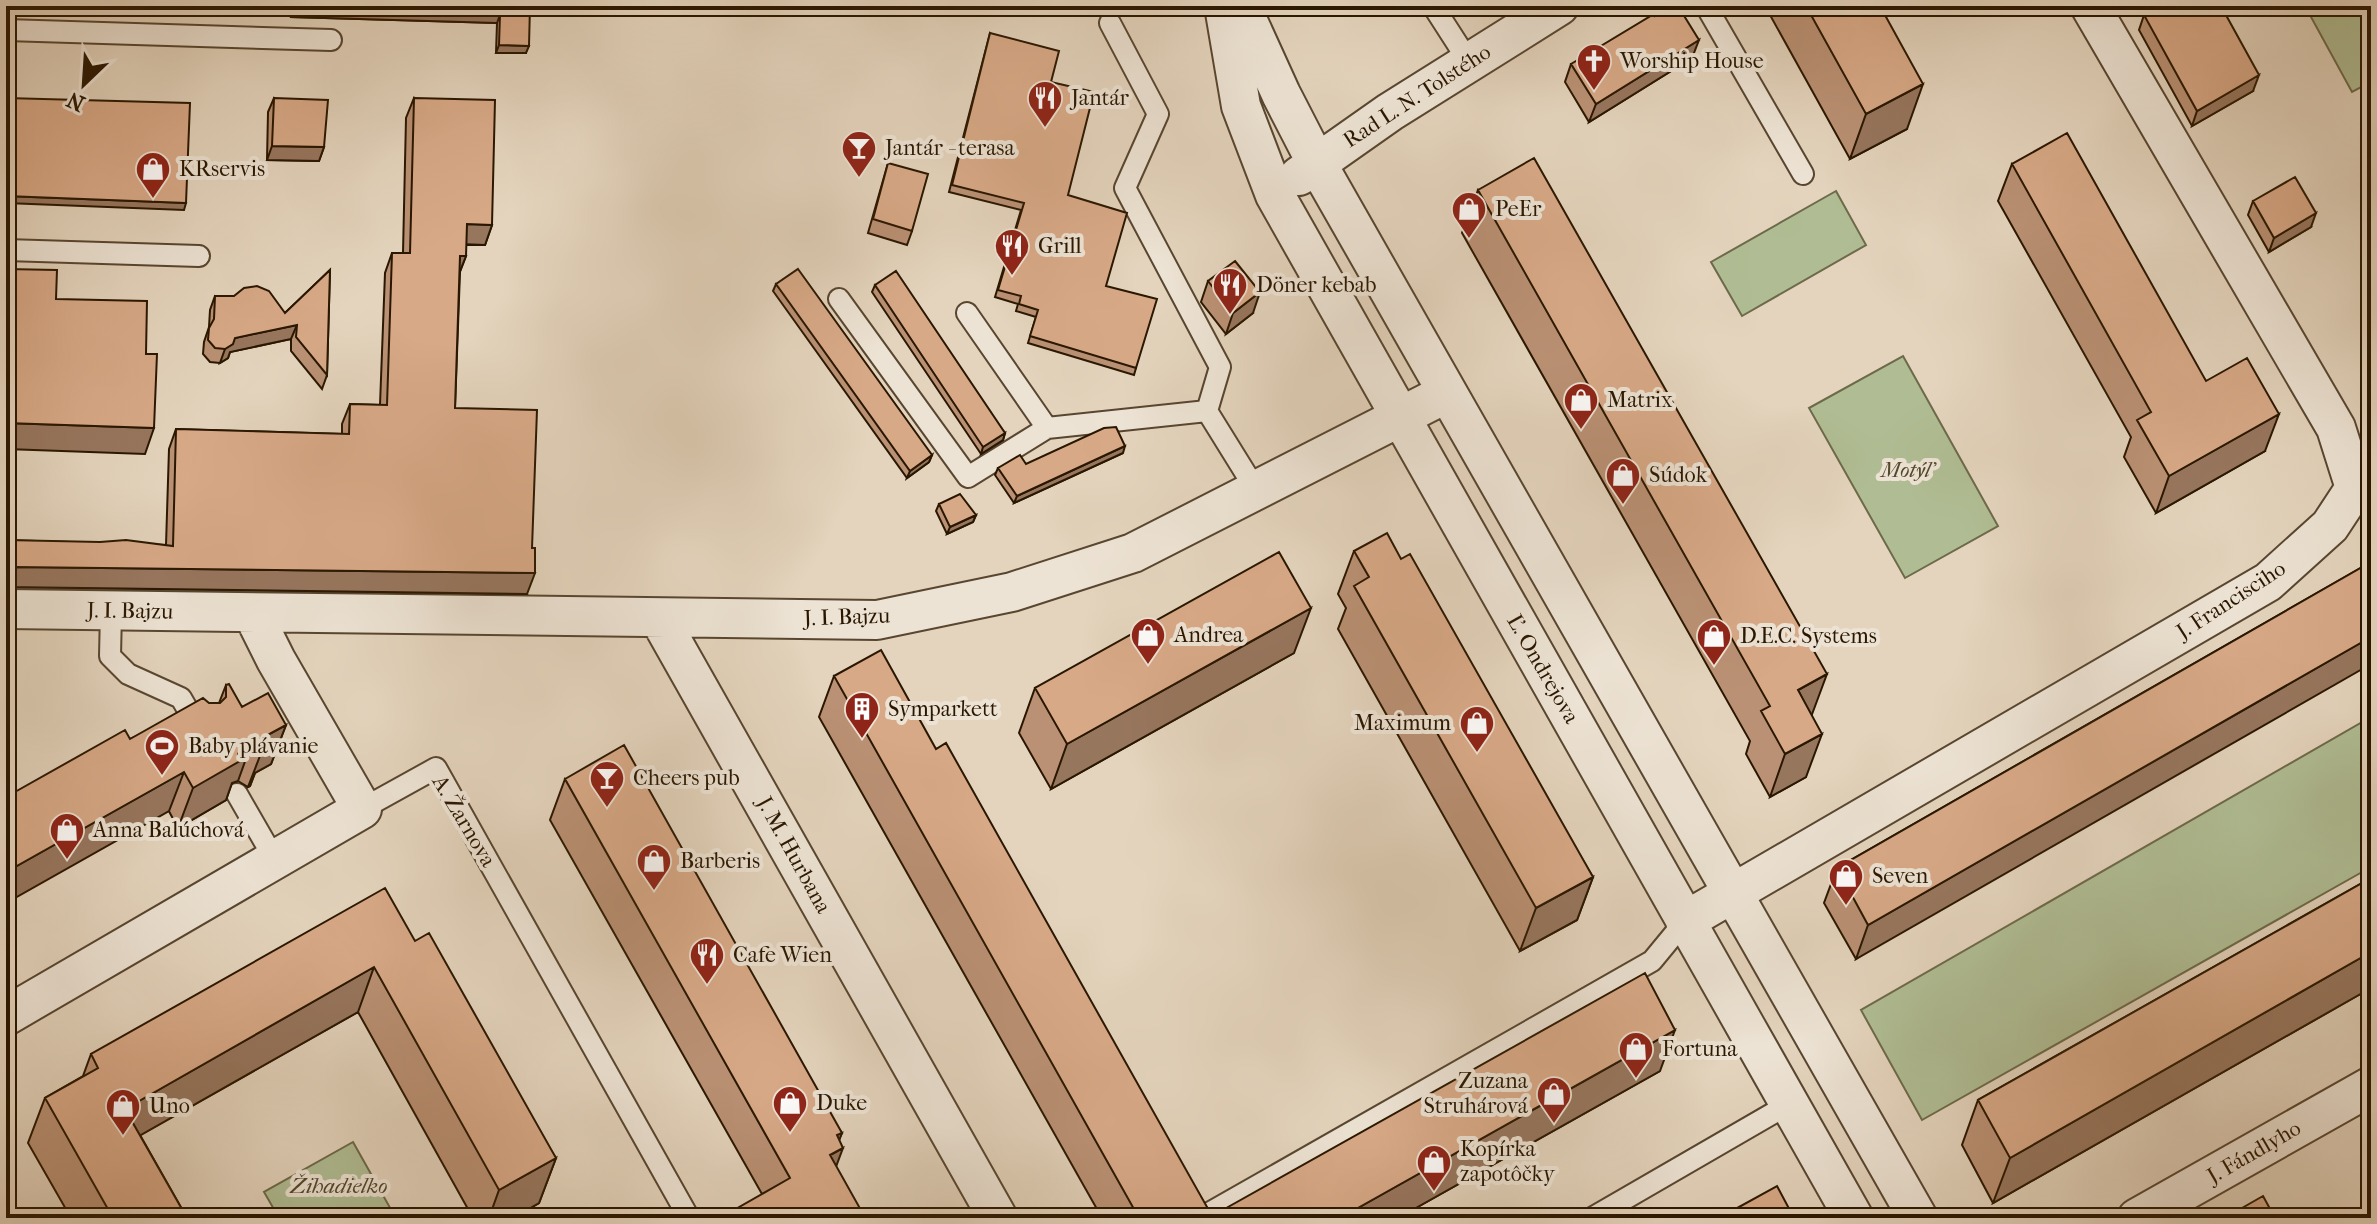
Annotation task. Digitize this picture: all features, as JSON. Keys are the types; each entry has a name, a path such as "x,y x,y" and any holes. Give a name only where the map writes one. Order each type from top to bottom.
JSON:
{"street":[{"name":"Ľ. Ondrejova","path":"1224,6 1241,106 1275,195 1854,1218"},
{"path":"1241,6 1316,162 1918,1218"},
{"name":"Rad L. N. Tolstého","path":"1316,162 1559,6"},
{"path":"2090,6 2336,428 2355,488"},
{"path":"1275,195 1316,162"},
{"path":"1400,417 1447,393"},
{"name":"J. I. Bajzu","path":"6,609 877,620 1012,592 1133,553 1400,417"},
{"name":"J. Francisciho","path":"1733,893 2268,582 2330,526 2355,488"},
{"path":"253,614 362,809"},
{"name":"J. M. Hurbana","path":"659,618 998,1218"},
{"name":"A. Žarnova","path":"6,1016 362,809"},
{"path":"1685,921 1733,893"},
{"name":"J. Fándlyho","path":"2137,1218 2371,1086"}],"lane":[{"path":"1433,6 1469,62"},
{"path":"1706,6 1803,174"},
{"path":"1110,23 1158,114 1125,188 1220,367 1207,411 1256,490"},
{"path":"6,30 331,40"},
{"path":"6,250 199,256"},
{"path":"839,299 968,477 1047,428 1207,411"},
{"path":"967,313 1047,428"},
{"path":"2355,488 2371,452"},
{"path":"111,611 110,656 128,674 181,698 200,731"},
{"name":"A. Žarnova","path":"362,809 436,768 689,1218"},
{"path":"237,794 275,860"},
{"path":"1211,1212 1652,961 1685,921"},
{"path":"1592,1218 1789,1104"}],"green space":[{"path":"2305,6 2371,6 2371,82 2352,92"},
{"path":"1836,191 1866,245 1742,316 1711,262"},
{"name":"Motýľ","path":"1903,356 1998,526 1905,578 1809,408"},
{"path":"2371,717 2371,867 1922,1120 1861,1010"},
{"name":"Žihadielko","path":"353,1142 393,1213 384,1218 279,1218 264,1192"}],"building":[{"path":"294,6 530,6 529,46 499,45 500,15 294,9"},
{"path":"1670,6 1678,6 1699,40 1596,104 1571,64"},
{"path":"1806,6 1880,6 1923,84 1866,114"},
{"path":"2161,6 2221,6 2259,75 2197,111 2144,15"},
{"path":"990,33 1059,51 1051,82 1094,92 1068,195 1127,213 1106,286 1157,299 1136,368 1030,336 1038,310 1019,304 1021,296 998,290 1024,203 952,185"},
{"path":"6,98 190,103 186,203 6,196"},
{"path":"274,98 328,100 324,147 272,146"},
{"path":"414,98 495,100 492,225 467,224 466,256 460,256 455,408 537,410 532,548 535,548 535,573 6,569 6,540 126,540 173,546 176,429 349,434 350,404 387,405 392,253 410,253"},
{"path":"2067,133 2206,381 2247,358 2279,414 2169,476 2137,420 2151,412 2012,164"},
{"path":"1534,158 1827,674 1798,690 1822,734 1785,754 1761,711 1770,706 1478,190"},
{"path":"888,163 928,174 912,231 873,219"},
{"path":"2295,177 2316,213 2274,238 2253,201"},
{"path":"1235,261 1260,292 1233,313 1208,281"},
{"path":"6,269 57,270 56,299 147,301 146,354 157,354 154,428 6,423"},
{"path":"798,269 932,455 910,471 776,284"},
{"path":"330,270 327,375 296,337 297,325 235,338 233,344 225,349 215,348 208,340 214,319 215,296 234,296 244,288 257,286 269,291 285,313"},
{"path":"896,271 1005,433 983,447 875,285"},
{"path":"1116,427 1125,446 1017,496 998,468 1020,455 1026,464 1104,428"},
{"path":"960,494 976,515 950,527 939,504"},
{"path":"1387,533 1401,559 1410,554 1593,877 1536,908 1354,586 1369,577 1354,551"},
{"path":"1279,552 1311,608 1067,744 1035,688"},
{"path":"2371,562 2371,637 1868,925 1837,868"},
{"path":"881,650 936,749 946,743 1212,1216 1645,973 1675,1030 1340,1218 1139,1218 834,676"},
{"path":"229,684 242,707 268,693 286,725 260,739 265,747 252,742 244,744 238,754 240,761 193,788 184,772 6,872 6,797 125,730 130,739 203,698 209,703 220,703 226,697 226,685"},
{"path":"624,745 842,1133 837,1135 843,1148 830,1155 862,1212 851,1218 720,1218 790,1178 565,779"},
{"path":"2371,878 2371,952 2010,1158 1978,1100"},
{"path":"385,888 415,941 429,933 556,1158 499,1190 374,967 125,1109 187,1218 113,1218 45,1098 98,1068 91,1054"},
{"path":"1777,1186 1794,1218 1719,1218"},
{"path":"2263,1196 2275,1218 2228,1218 2228,1216"}],"place":[{"name":"Worship House","path":"1594,92"},
{"name":"Jantár","path":"1045,129"},
{"name":"Jantár - terasa","path":"859,179"},
{"name":"KRservis","path":"153,200"},
{"name":"PeEr","path":"1469,240"},
{"name":"Grill","path":"1012,277"},
{"name":"Döner kebab","path":"1230,316"},
{"name":"Matrix","path":"1581,431"},
{"name":"Súdok","path":"1623,506"},
{"name":"Andrea","path":"1148,666"},
{"name":"D.E.C. Systems","path":"1714,667"},
{"name":"Symparkett","path":"862,740"},
{"name":"Maximum","path":"1477,754"},
{"name":"Baby plávanie","path":"162,777"},
{"name":"Cheers pub","path":"607,809"},
{"name":"Anna Balúchová","path":"67,861"},
{"name":"Barberis","path":"654,892"},
{"name":"Seven","path":"1846,907"},
{"name":"Cafe Wien","path":"707,986"},
{"name":"Fortuna","path":"1636,1080"},
{"name":"Zuzana Struhárová","path":"1554,1125"},
{"name":"Duke","path":"790,1134"},
{"name":"Uno","path":"123,1137"},
{"name":"Kopírka zapotôčky","path":"1434,1193"}]}
